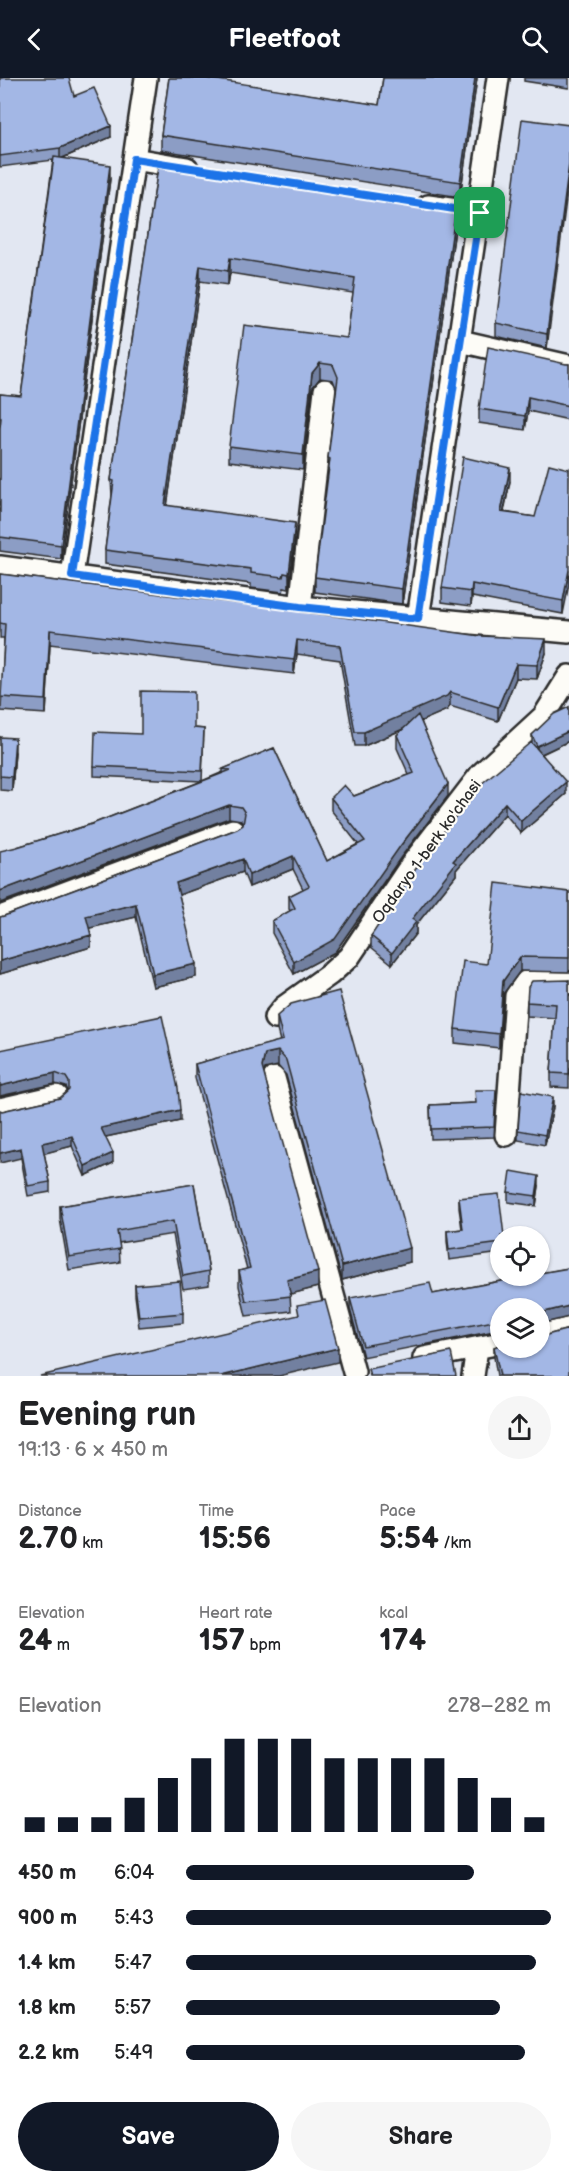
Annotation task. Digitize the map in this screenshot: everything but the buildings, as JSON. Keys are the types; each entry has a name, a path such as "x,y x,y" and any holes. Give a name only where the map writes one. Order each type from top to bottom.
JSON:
{"street":[{"path":"72,576 146,78"},
{"path":"418,619 480,213 498,78"},
{"path":"134,159 203,171"},
{"path":"409,203 480,213"},
{"path":"460,341 569,366"},
{"path":"300,607 325,390"},
{"path":"0,567 300,607 569,632"},
{"name":"Oqdaryo 1-berk ko'chasi","path":"274,1018 284,1007 330,974 349,957 411,865 481,774 544,716 569,676"},
{"path":"0,916 233,830"},
{"path":"506,1135 516,996 526,982 569,983"},
{"path":"274,1078 344,1374 376,1368"},
{"path":"0,1109 57,1096"},
{"path":"550,1333 569,1328"},
{"path":"410,1361 490,1345"},
{"path":"473,1376 477,1348"}],"route":[{"path":"134,159 480,213 418,619 300,607 72,576 134,159"}]}
